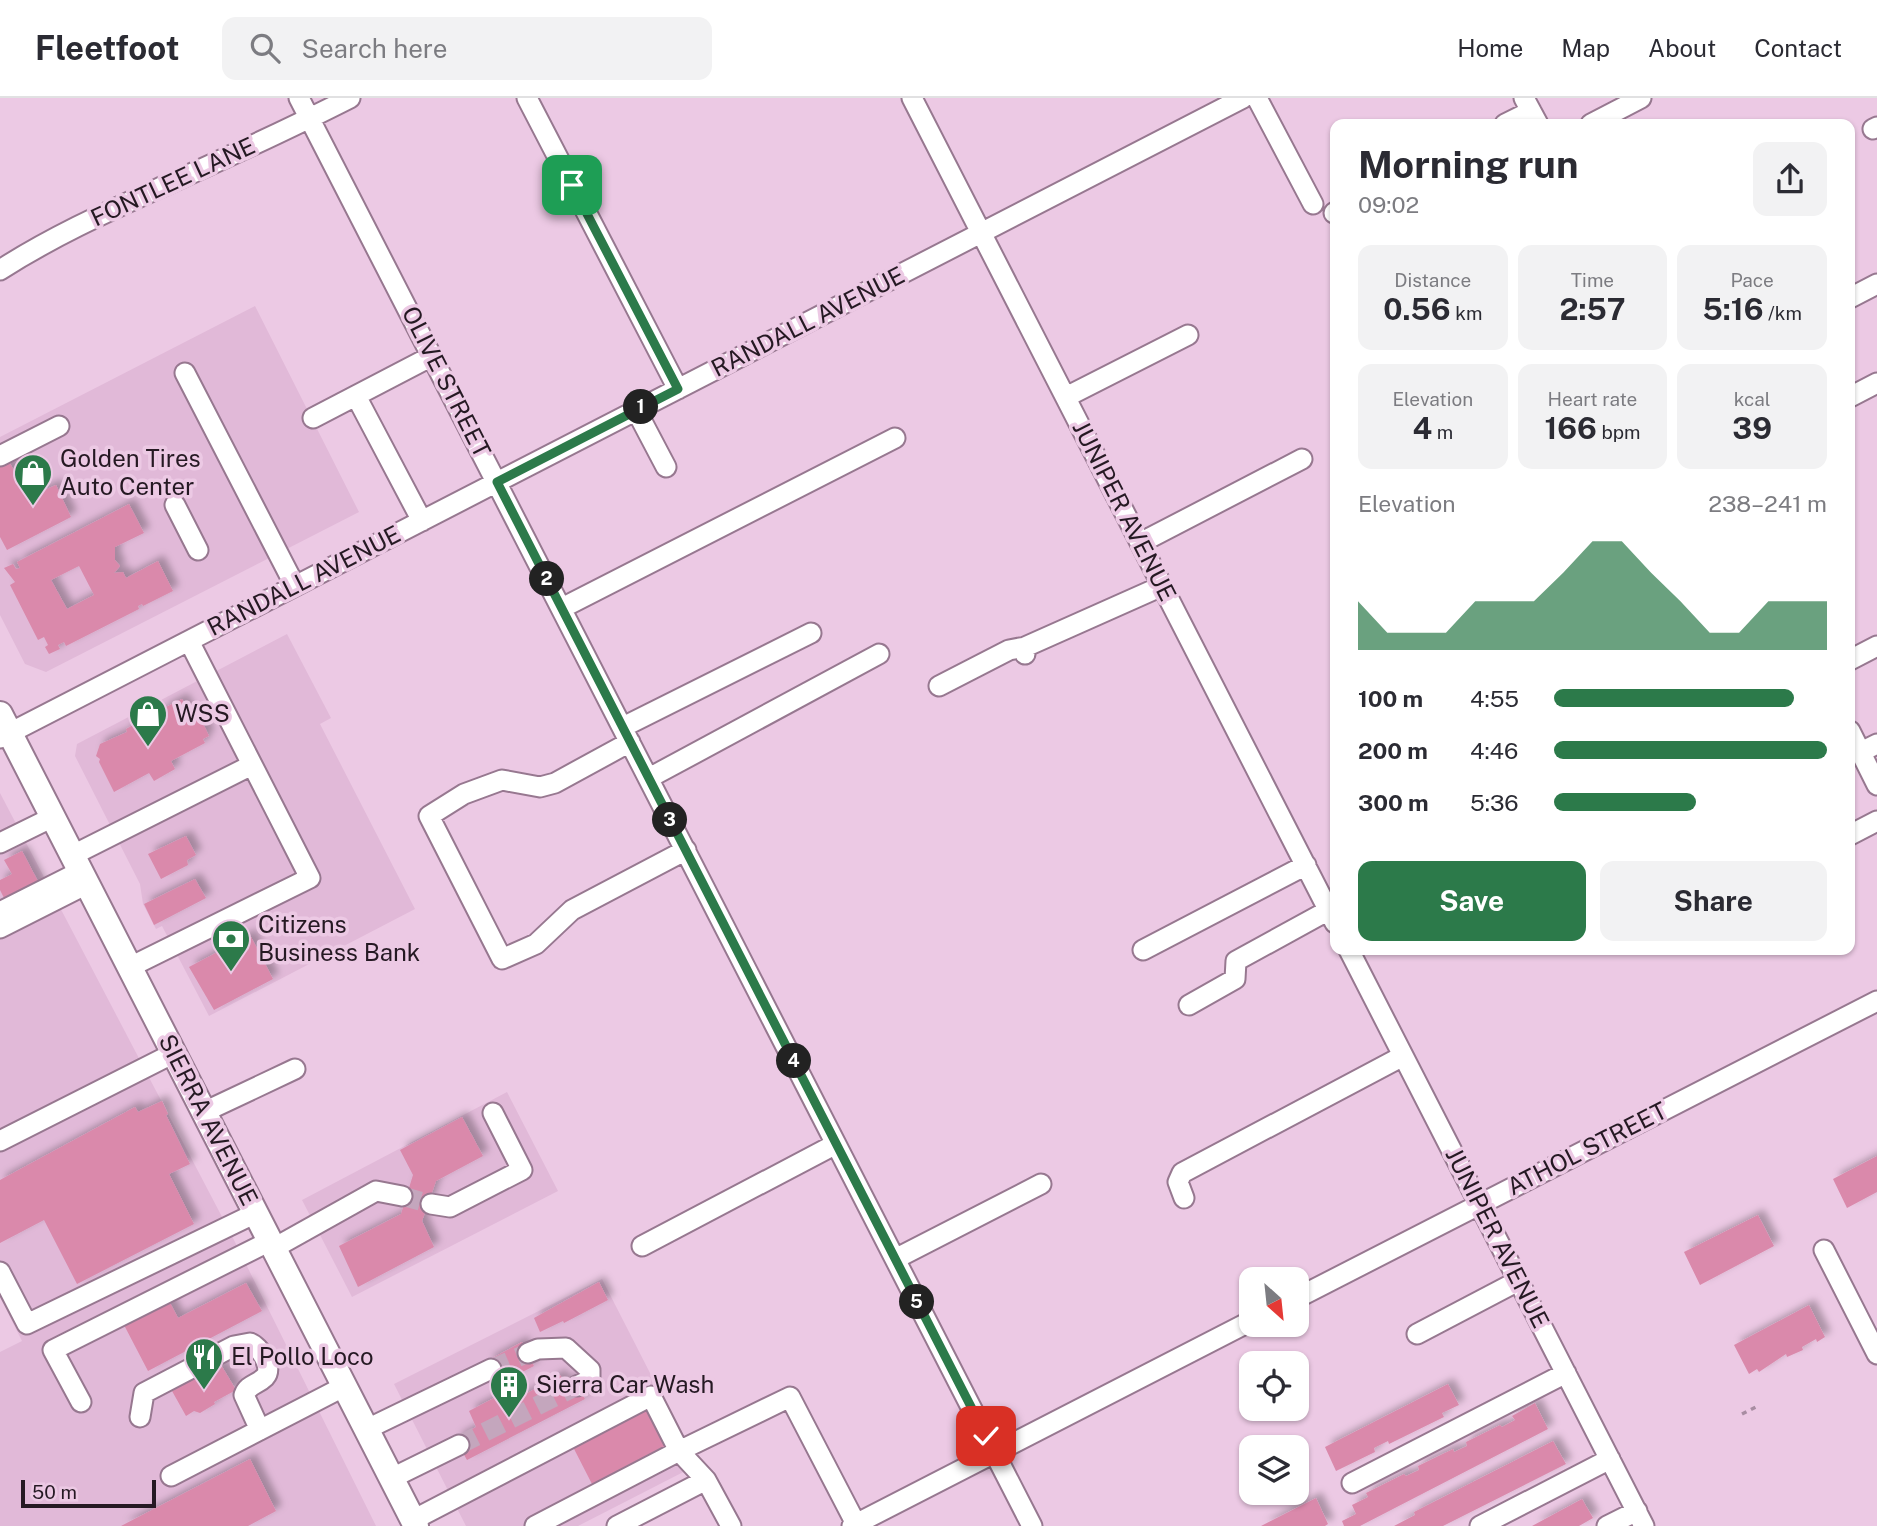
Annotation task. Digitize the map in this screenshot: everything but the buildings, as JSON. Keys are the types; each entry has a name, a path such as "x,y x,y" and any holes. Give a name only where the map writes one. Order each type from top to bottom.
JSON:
{"main road":[{"name":"SIERRA AVENUE","path":"3,728 53,817 415,1523"}],"street":[{"name":"OLIVE STREET","path":"299,98 1032,1526"},
{"name":"FONTLEE LANE","path":"0,270 71,229 350,98"},
{"path":"527,98 678,389"},
{"name":"JUNIPER AVENUE","path":"912,98 1330,913"},
{"name":"RANDALL AVENUE","path":"3,728 189,641 1242,98"},
{"path":"1257,98 1313,204"},
{"path":"1601,119 1641,98"},
{"path":"1515,119 1531,111"},
{"path":"1855,295 1877,284"},
{"path":"1066,397 1188,335"},
{"path":"313,418 432,356"},
{"path":"185,373 295,586"},
{"path":"1855,394 1877,383"},
{"path":"356,396 422,521"},
{"path":"636,410 666,467"},
{"path":"0,456 59,426"},
{"path":"562,608 895,438"},
{"path":"1140,543 1302,458"},
{"path":"175,505 198,550"},
{"path":"939,686 1009,650 1025,651 1162,586"},
{"path":"686,850 572,909 536,944 502,959 429,816 464,794 502,780 540,787 555,783 626,734 811,633"},
{"path":"130,967 310,878 189,641"},
{"path":"1855,657 1877,646"},
{"path":"649,778 879,654"},
{"path":"1855,735 1869,748 1877,785"},
{"path":"0,912 80,870 252,765"},
{"path":"0,843 53,817"},
{"path":"1855,832 1877,821"},
{"path":"1143,950 1306,865"},
{"path":"0,928 80,870"},
{"path":"1189,1005 1235,979 1236,961 1330,918"},
{"name":"JUNIPER AVENUE","path":"1352,955 1640,1518"},
{"name":"ATHOL STREET","path":"1309,1292 1877,1001"},
{"path":"0,1141 174,1053"},
{"path":"1184,1198 1178,1182 1182,1172 1403,1056"},
{"path":"204,1112 295,1069"},
{"path":"431,1204 450,1207 522,1170 493,1113"},
{"path":"642,1246 836,1144"},
{"path":"895,1259 1041,1184"},
{"path":"81,1402 53,1350 376,1191 402,1196"},
{"path":"0,1272 27,1324 256,1213"},
{"path":"1824,1251 1877,1354"},
{"path":"1417,1334 1518,1281"},
{"path":"535,1526 790,1397 854,1525 1239,1327"},
{"path":"140,1417 144,1393 234,1346 250,1342 261,1351 267,1371 265,1376 247,1388 244,1395 260,1430"},
{"path":"528,1353 538,1349 566,1348 590,1370 590,1380 578,1386"},
{"path":"367,1429 491,1369"},
{"path":"1352,1483 1566,1373"},
{"path":"171,1476 345,1386"},
{"path":"415,1523 651,1396 679,1451 706,1480 731,1526"},
{"path":"392,1478 459,1445"},
{"path":"1480,1526 1610,1459"},
{"path":"617,1526 706,1480"},
{"path":"1607,1526 1640,1518"}],"path":[{"path":"1742,1414 1758,1406"}],"shaded area":[{"path":"255,306 359,512 46,672 25,664 0,615 0,437"},
{"path":"287,634 331,718 320,724 415,909 209,1016 162,926 156,929 143,904 140,884 75,756 77,744"},
{"path":"0,793 231,1234 376,1526 0,1526 0,1352 22,1341 0,1297"},
{"path":"507,1092 558,1191 352,1297 302,1200"},
{"path":"602,1279 697,1465 578,1526 466,1526 394,1384"}],"tunnel":[{"path":"402,1196 431,1204"},
{"path":"491,1369 528,1353"},
{"path":"459,1445 577,1386"}],"place":[{"name":"Golden Tires Auto Center","path":"33,507"},
{"name":"WSS","path":"148,748"},
{"name":"Citizens Business Bank","path":"231,973"},
{"name":"El Pollo Loco","path":"204,1391"},
{"name":"Sierra Car Wash","path":"509,1419"}],"route":[{"path":"572,185 678,389 497,482 986,1436"}]}
